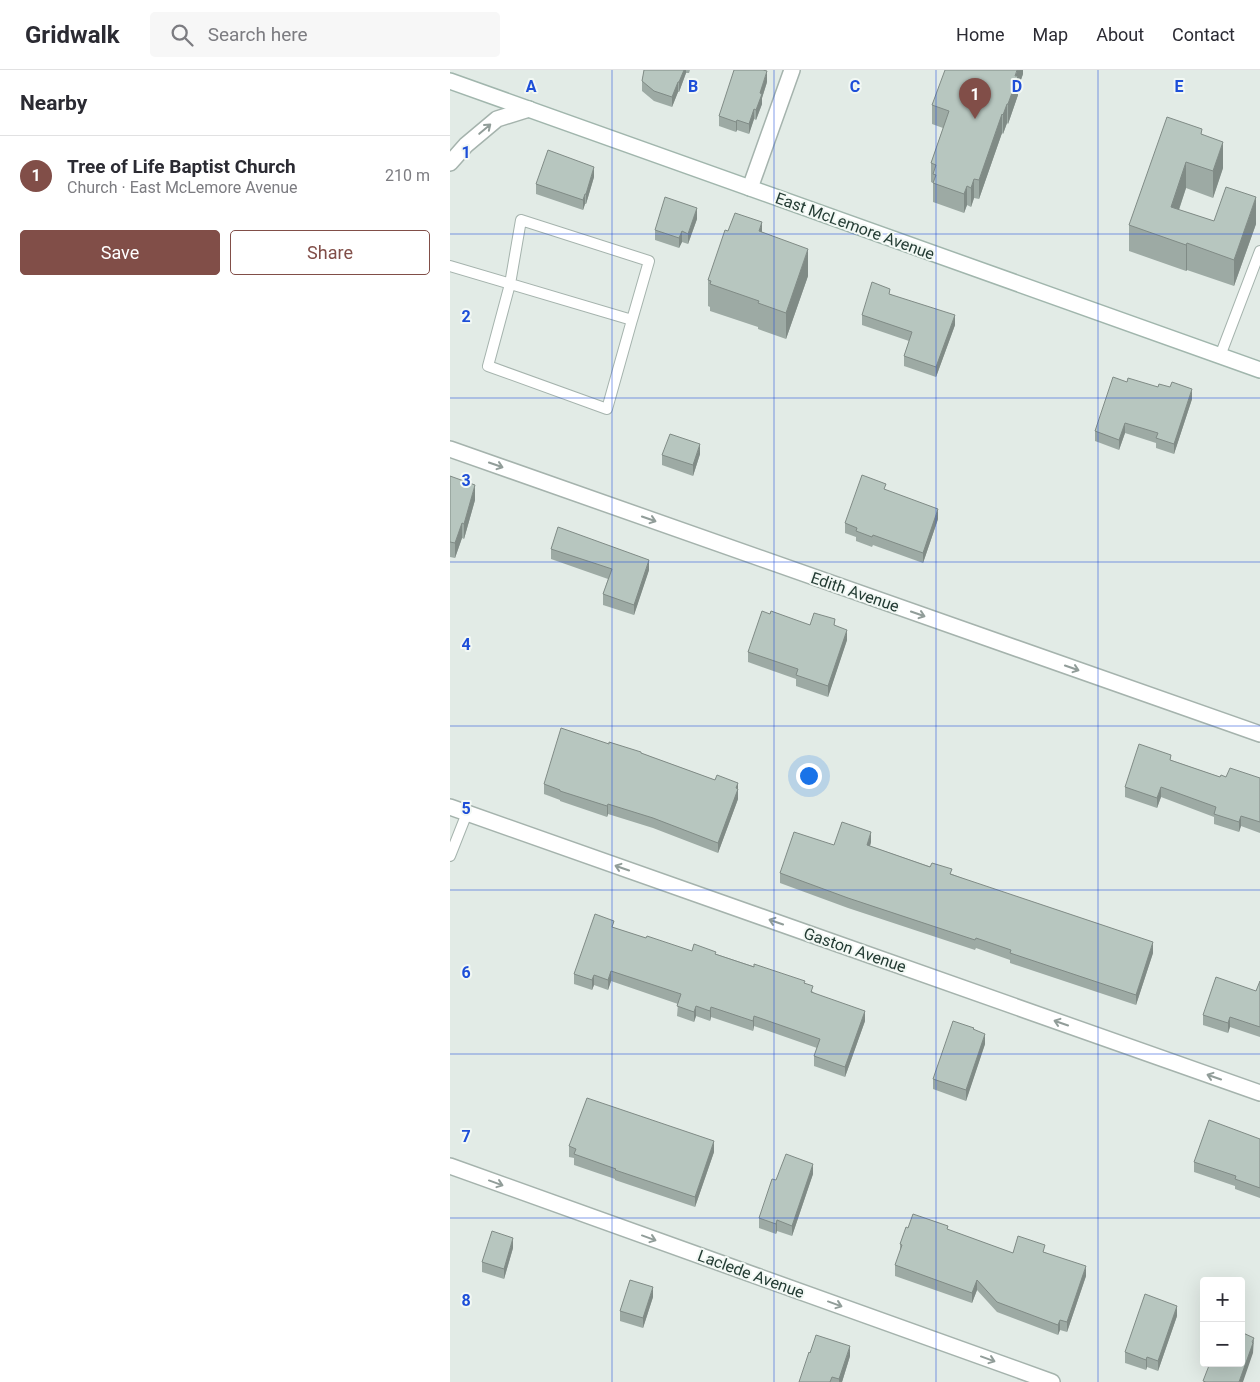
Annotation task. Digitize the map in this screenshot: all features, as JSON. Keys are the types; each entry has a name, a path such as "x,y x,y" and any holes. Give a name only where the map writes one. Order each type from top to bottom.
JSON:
{"street":[{"path":"750,188 792,70"},
{"name":"East McLemore Avenue","path":"450,81 1260,370"},
{"path":"450,163 466,145 497,119 529,110"},
{"name":"Edith Avenue","path":"450,449 1260,734"},
{"name":"Gaston Avenue","path":"450,807 1260,1093"},
{"name":"Laclede Avenue","path":"450,1166 1052,1382"}],"lane":[{"path":"521,220 649,261 632,320 607,409 488,366 510,284 521,220"},
{"path":"1220,356 1260,251"},
{"path":"450,266 632,320"},
{"path":"450,856 467,813"}],"building":[{"path":"644,70 684,70 672,97 654,91 642,81"},
{"path":"734,70 767,71 760,93 762,94 749,124 719,116"},
{"path":"945,70 1017,70 1015,76 1018,76 1008,104 1002,114 979,180 974,179 971,188 967,186 964,194 933,183 936,175 933,174 936,165 931,163 949,111 932,105"},
{"path":"1167,117 1202,129 1201,134 1223,142 1213,171 1186,162 1171,207 1214,221 1226,187 1256,197 1234,260 1129,225"},
{"path":"548,150 594,167 583,200 536,184"},
{"path":"665,197 697,208 688,234 682,231 679,238 655,230"},
{"path":"735,213 762,222 759,231 808,249 786,313 758,303 759,301 710,284 711,281 708,280 725,230 728,231"},
{"path":"872,282 890,289 889,294 955,315 936,367 904,356 912,332 862,315"},
{"path":"1113,377 1127,382 1128,378 1158,387 1159,384 1170,387 1172,382 1192,389 1174,444 1156,438 1158,433 1125,423 1119,440 1095,431"},
{"path":"670,434 700,444 693,465 662,455"},
{"path":"862,475 886,484 884,489 938,509 923,553 873,535 872,537 856,531 857,528 845,523"},
{"path":"450,476 475,485 464,524 462,523 455,543 450,542"},
{"path":"558,527 649,560 634,605 603,594 612,569 551,549"},
{"path":"762,611 770,614 771,611 810,625 814,613 835,619 834,625 847,630 828,686 796,675 798,669 748,652"},
{"path":"561,728 609,744 609,742 641,752 715,780 717,775 738,783 736,788 738,789 718,843 653,818 608,804 607,806 544,784"},
{"path":"1139,744 1171,755 1170,760 1220,777 1221,775 1226,777 1230,768 1260,778 1260,822 1241,816 1239,822 1214,814 1216,807 1161,787 1157,798 1125,787"},
{"path":"842,822 871,832 867,845 930,867 932,863 952,869 950,874 1153,942 1136,995 1010,953 1011,950 976,938 975,940 848,898 780,873 794,832 834,845"},
{"path":"595,914 614,921 612,927 646,938 647,936 692,951 694,944 716,952 715,954 754,967 754,964 805,981 804,983 813,986 811,992 865,1011 845,1067 814,1056 820,1039 754,1016 753,1021 711,1007 710,1011 696,1006 694,1012 677,1006 681,994 611,971 608,980 594,975 592,980 574,974"},
{"path":"1216,977 1256,991 1260,981 1260,1027 1230,1017 1228,1023 1203,1015"},
{"path":"953,1021 985,1034 966,1090 933,1079"},
{"path":"587,1098 714,1141 695,1197 574,1154 576,1149 569,1146"},
{"path":"1209,1120 1260,1139 1260,1188 1235,1179 1236,1176 1194,1162"},
{"path":"786,1154 813,1164 792,1226 777,1220 776,1224 759,1218 772,1179 776,1180"},
{"path":"913,1214 948,1226 947,1229 1013,1253 1018,1236 1045,1245 1043,1252 1086,1266 1067,1322 1060,1320 1058,1325 997,1302 977,1280 972,1293 895,1265 906,1227 908,1228"},
{"path":"492,1231 513,1238 504,1269 482,1262"},
{"path":"630,1280 653,1287 643,1318 620,1311"},
{"path":"1145,1294 1177,1306 1158,1361 1147,1357 1146,1360 1125,1352"},
{"path":"1245,1334 1254,1338 1245,1365"},
{"path":"816,1335 850,1346 839,1379 832,1377 830,1382 799,1382 809,1352"},
{"path":"1208,1367 1244,1367 1239,1382 1203,1381"}],"place":[{"name":"Tree of Life Baptist Church","path":"975,119"}]}
